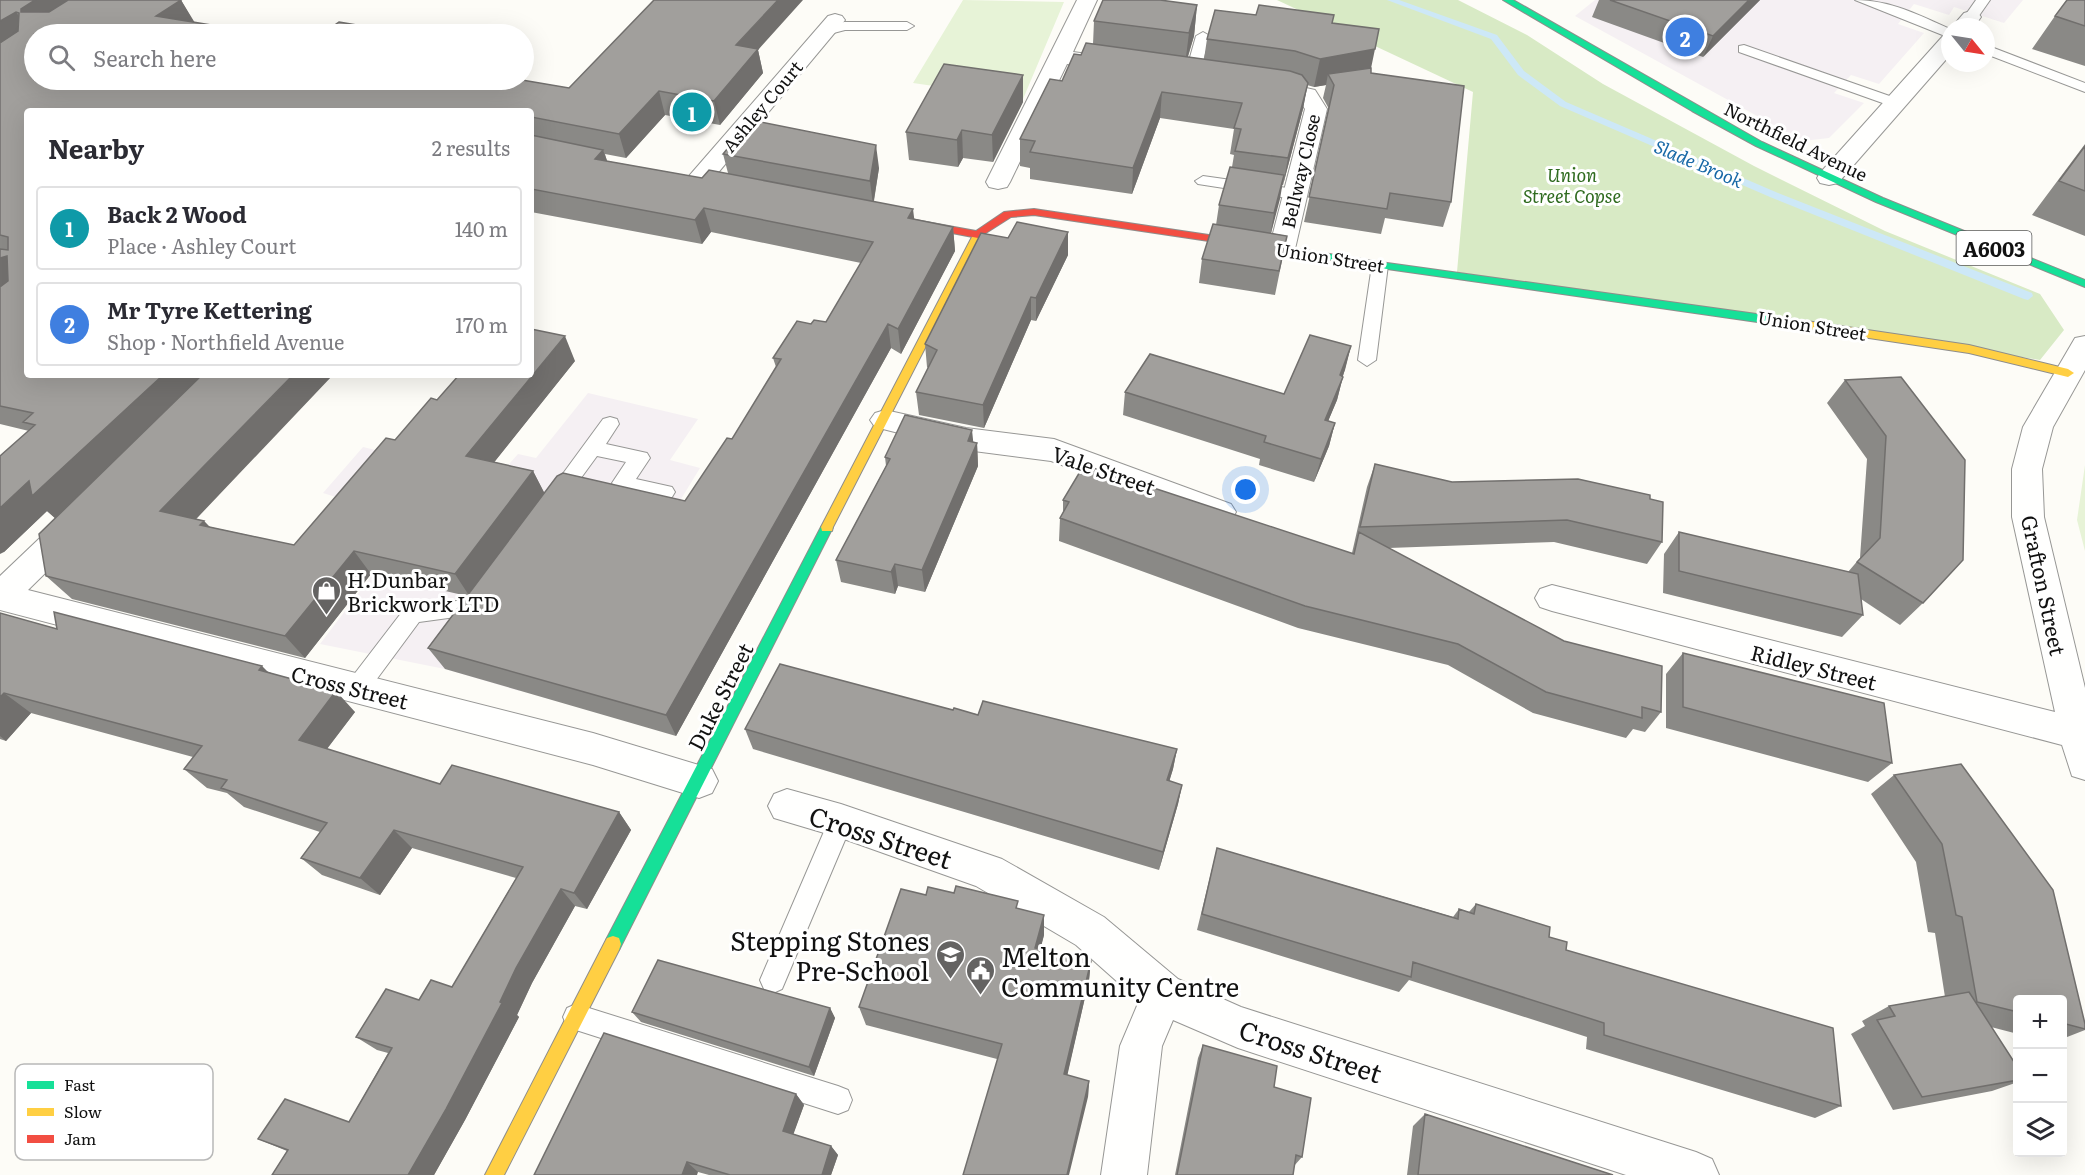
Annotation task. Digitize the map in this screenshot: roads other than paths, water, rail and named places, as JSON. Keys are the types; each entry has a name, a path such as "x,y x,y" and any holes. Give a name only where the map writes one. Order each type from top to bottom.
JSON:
{"street":[{"path":"998,182 1087,0"},
{"name":"Northfield Avenue","path":"1507,0 1715,122 1904,212 2085,284"},
{"name":"Ashley Court","path":"698,181 831,26"},
{"path":"1829,178 1941,52"},
{"path":"1058,56 1137,67"},
{"name":"Bellway Close","path":"1203,77 1313,94 1316,109 1282,249"},
{"name":"Union Street","path":"978,235 1001,216 1017,210 1060,214 1380,265 1688,307 1969,349 2068,373"},
{"path":"899,220 978,235"},
{"name":"Duke Street","path":"495,1175 885,420 978,235"},
{"name":"Grafton Street","path":"2081,749 2028,517 2026,469 2038,427 2085,345"},
{"name":"Vale Street","path":"885,420 966,439 1054,450 1249,522"},
{"path":"0,596 92,508"},
{"name":"Cross Street","path":"0,596 593,749 699,780"},
{"name":"Ridley Street","path":"1552,598 2081,749"},
{"name":"Cross Street","path":"787,806 841,821 988,872 1090,931 1163,994 1238,1027 1674,1171"},
{"path":"1124,1175 1141,1046 1163,994"}],"lane":[{"path":"1862,0 1906,14 1941,30"},
{"name":"Ashley Court","path":"831,26 907,26"},
{"path":"1203,36 1203,77"},
{"path":"1744,48 1896,103"},
{"path":"1995,53 2085,88"},
{"path":"1203,181 1294,194"},
{"path":"1368,360 1380,265"},
{"path":"544,513 610,424"},
{"path":"592,448 640,458 622,483 665,492"},
{"path":"357,688 413,614 477,607 497,579"},
{"path":"772,980 841,821"},
{"path":"576,1017 838,1100"}],"waterway":[{"name":"Slade Brook","path":"1391,0 1494,37 1521,73 1563,104 1774,195 2028,296"}],"place":[{"name":"Mr Tyre Kettering","path":"1685,37"},
{"name":"Back 2 Wood","path":"692,112"},
{"name":"H.Dunbar Brickwork LTD","path":"326,616"},
{"name":"Stepping Stones Pre-School","path":"950,980"},
{"name":"Melton Community Centre","path":"980,996"}],"park label":[{"name":"Union Street Copse","path":"1572,184"}]}
